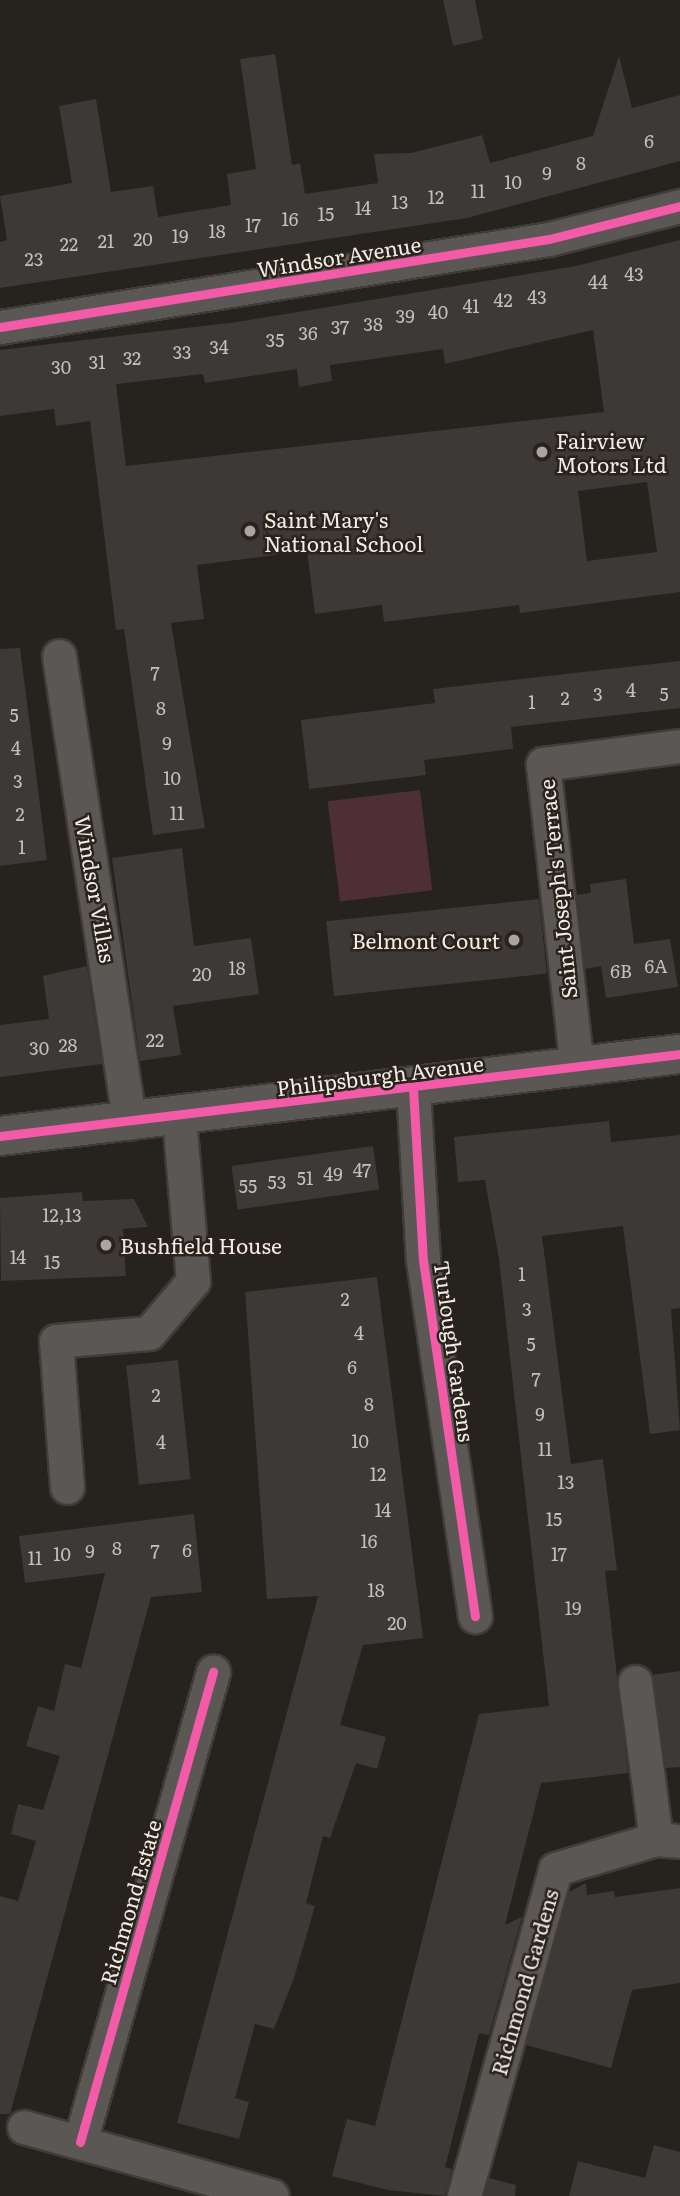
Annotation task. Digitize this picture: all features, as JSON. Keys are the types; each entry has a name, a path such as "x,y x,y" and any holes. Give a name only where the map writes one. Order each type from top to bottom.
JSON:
{"street":[{"name":"Windsor Avenue","path":"0,327 549,239 680,206"},
{"name":"Windsor Villas","path":"59,656 130,1123"},
{"name":"Saint Joseph's Terrace","path":"577,1068 543,764 680,746"},
{"name":"Philipsburgh Avenue","path":"0,1136 130,1123 680,1054"},
{"name":"Turlough Gardens","path":"413,1088 423,1259 475,1616"},
{"path":"67,1487 56,1341 149,1333 192,1281 179,1117"},
{"name":"Richmond Estate","path":"80,2143 213,1671"},
{"name":"Richmond Gardens","path":"464,2196 555,1869 668,1840 635,1682"},
{"path":"24,2127 272,2196"}],"shaded area":[{"path":"420,790 432,890 340,902 328,801"}],"building":[{"path":"443,0 475,0 483,39 453,46"},
{"path":"275,54 292,165 300,163 305,194 378,183 374,154 411,153 482,135 490,163 593,136 619,56 632,108 680,95 680,161 467,218 0,288 0,242 7,240 0,196 72,183 59,106 96,99 111,192 153,186 158,217 231,205 227,174 256,169 240,59"},
{"path":"680,240 680,592 520,613 519,605 384,622 382,605 315,614 307,551 197,565 204,619 171,623 205,828 153,835 124,629 116,630 90,421 56,426 54,409 0,416 0,350 237,322 576,266","holes":["593,330 604,412 126,466 116,384 203,374 205,383 297,369 299,387 332,381 330,365 443,349 445,364","647,482 657,552 587,561 578,491"]},
{"path":"20,648 47,860 0,866 0,649"},
{"path":"680,661 680,708 511,727 513,749 424,760 426,775 309,789 301,720 435,703 433,689"},
{"path":"182,848 194,946 251,938 259,994 173,1006 181,1055 140,1061 112,858"},
{"path":"626,879 634,944 670,939 678,987 606,998 601,966 585,969 577,895 591,893 590,884"},
{"path":"539,899 547,974 334,996 326,921"},
{"path":"87,966 102,1064 0,1077 0,1025 49,1019 43,976"},
{"path":"609,1121 611,1142 680,1135 680,1308 671,1309 680,1430 650,1434 623,1226 542,1236 571,1464 603,1459 617,1570 605,1571 628,1773 541,1783 505,1925 522,1917 489,2035 479,2033 445,2167 452,2169 445,2196 388,2190 332,2176 347,2119 375,2126 479,1714 549,1706 499,1259 485,1180 458,1182 454,1137"},
{"path":"373,1146 379,1190 238,1209 231,1166"},
{"path":"82,1192 83,1201 134,1199 148,1227 123,1229 126,1276 1,1281 0,1198"},
{"path":"377,1277 423,1638 363,1645 340,1725 386,1737 377,1769 356,1763 330,1838 323,1836 306,1903 315,1906 294,1978 274,2029 255,2024 235,2098 249,2102 239,2139 177,2123 318,1596 267,1599 245,1292"},
{"path":"178,1360 191,1479 139,1485 126,1365"},
{"path":"194,1514 202,1592 151,1597 10,2114 0,2114 0,1896 18,1901 36,1841 11,1834 18,1804 43,1810 60,1756 26,1746 38,1706 54,1711 65,1664 81,1668 105,1573 25,1583 19,1536"},
{"path":"680,1671 680,1767 666,1768 652,1675"},
{"path":"586,1883 587,1895 614,1891 615,1897 680,1888 680,1983 632,1990 611,2068 526,2045 569,1892"},
{"path":"654,2145 680,2152 680,2196 569,2196 578,2161 645,2178"},
{"path":"489,2178 516,2185 515,2196 484,2196"}],"cycle path":[{"path":"0,327 549,239 680,206"},
{"path":"0,1136 680,1054"},
{"path":"413,1088 423,1260 475,1616"},
{"path":"80,2142 213,1671"}],"place":[{"name":"Fairview Motors Ltd","path":"542,452"},
{"name":"Saint Mary's National School","path":"250,531"},
{"name":"Belmont Court","path":"514,940"},
{"name":"Bushfield House","path":"106,1245"}]}
